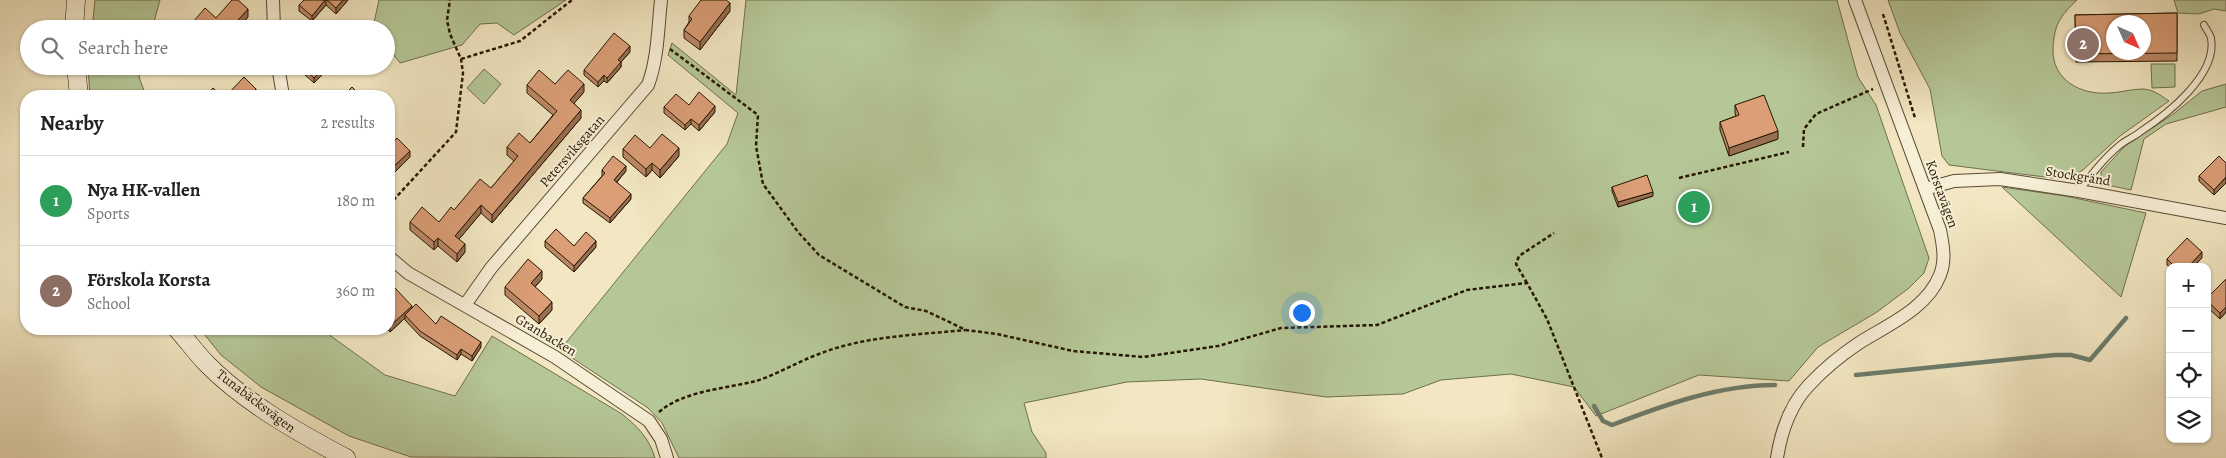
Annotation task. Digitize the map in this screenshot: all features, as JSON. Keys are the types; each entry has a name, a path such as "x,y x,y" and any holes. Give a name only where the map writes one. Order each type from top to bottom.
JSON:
{"street":[{"path":"75,20 76,0"},
{"path":"273,0 274,20"},
{"name":"Petersviksgatan","path":"465,305 491,268 648,85 652,74 658,39 661,0"},
{"name":"Korstavägen","path":"1777,458 1783,429 1808,385 1838,359 1920,302 1940,275 1943,259 1943,244 1925,189 1855,0"},
{"path":"77,75 78,90"},
{"path":"280,75 282,90"},
{"name":"Stockgränd","path":"1925,189 1954,181 2000,179 2079,190 2226,218"},
{"name":"Granbacken","path":"395,263 408,273 555,357 649,421 661,439 667,458"},
{"name":"Tunabäcksvägen","path":"182,335 207,365 252,401 302,435 346,458"}],"lane":[{"path":"2079,190 2106,158 2122,144 2158,120 2185,95 2207,66 2212,53 2211,37 2204,25"}],"path":[{"path":"395,198 456,132 463,73 461,59 450,34 447,20 450,0"},
{"path":"461,59 520,41 572,0"},
{"path":"1883,14 1915,119"},
{"path":"658,39 758,115 756,146 763,184 798,232 819,255 905,306 926,311 966,330"},
{"path":"1803,147 1804,129 1816,114 1873,89"},
{"path":"1679,178 1789,152"},
{"path":"1554,233 1519,256 1516,264 1547,319 1602,458"},
{"path":"649,421 680,399 772,376 819,354 883,338 966,330 997,334 1072,351 1143,357 1218,346 1281,328 1377,325 1467,290 1527,283"}],"green space":[{"path":"95,0 160,0 154,20 93,20"},
{"path":"379,0 566,0 514,35 497,23 480,24 462,45 400,63 395,57 395,20 375,20"},
{"path":"746,0 1837,0 1858,77 1876,105 1929,258 1924,273 1909,288 1877,312 1818,347 1789,381 1699,375 1596,416 1574,387 1511,374 1441,380 1403,394 1326,397 1201,379 1127,382 1024,403 1032,432 1046,453 1046,458 679,458 662,423 648,408 560,350 727,144 738,113 668,55 672,43 736,95"},
{"path":"1888,0 2077,0 2062,16 2055,33 2054,60 2057,69 2063,77 2078,88 2088,91 2108,93 2146,89 2169,101 2120,136 2083,170 2070,177 2053,178 1949,165 1942,156 1930,89 1900,33"},
{"path":"2174,0 2226,0 2226,11 2214,9 2199,14 2178,13"},
{"path":"2151,64 2175,64 2175,87 2152,88"},
{"path":"484,69 501,84 484,104 467,88"},
{"path":"89,75 140,75 144,90 90,90"},
{"path":"2226,84 2226,107 2166,124 2144,139 2131,190 2107,185 2101,179 2101,172 2125,146 2172,115 2202,91"},
{"path":"2002,187 2065,196 2146,213 2121,297"},
{"path":"205,335 329,335 385,375 455,396 492,336 622,414 642,433 650,445 655,458 411,457 349,436 261,387 221,355"}],"building":[{"path":"232,0 238,0 248,9 238,20 195,20 205,8 216,18"},
{"path":"304,0 325,0 312,16 299,5"},
{"path":"327,0 343,0 336,8"},
{"path":"701,0 726,0 730,3 700,42 684,30 692,19 689,16"},
{"path":"2177,13 2177,53 2151,53 2151,15 2106,15 2106,54 2076,54 2075,15"},
{"path":"614,33 630,46 618,60 621,62 607,78 604,75 598,82 584,70"},
{"path":"539,70 555,84 568,70 584,84 570,100 581,110 492,215 481,205 455,236 465,244 457,254 438,238 434,242 410,222 422,207 439,222 451,207 454,210 480,179 491,188 518,156 507,147 519,133 530,143 557,111 527,85"},
{"path":"244,77 256,89 255,90 232,90"},
{"path":"699,92 715,106 699,125 691,119 685,125 664,107 676,94 689,105"},
{"path":"1764,95 1778,131 1729,148 1720,122 1739,115 1735,105"},
{"path":"662,134 679,148 660,170 652,163 646,169 623,149 635,135 650,148"},
{"path":"397,138 410,151 395,165 395,140"},
{"path":"613,156 626,166 614,180 631,194 610,218 583,198 605,173 602,170"},
{"path":"2219,156 2226,163 2226,177 2214,190 2199,176"},
{"path":"1647,175 1653,192 1618,202 1612,187"},
{"path":"556,229 574,246 586,232 596,241 574,266 545,241"},
{"path":"2187,238 2202,252 2192,263 2171,263 2167,259"},
{"path":"528,259 542,271 531,283 552,302 539,316 505,287"},
{"path":"2226,279 2226,307 2220,313 2211,305 2211,294"},
{"path":"395,288 412,306 395,321"},
{"path":"416,304 436,324 441,316 481,342 472,356 461,349 457,355 420,331 405,315"}],"waterway":[{"path":"1856,375 2055,355 2071,355 2090,360 2126,318"},
{"path":"1594,406 1603,421 1612,425 1652,410 1713,392 1733,388 1775,385"}],"place":[{"name":"Förskola Korsta","path":"2083,44"},
{"name":"Nya HK-vallen","path":"1694,207"}]}
